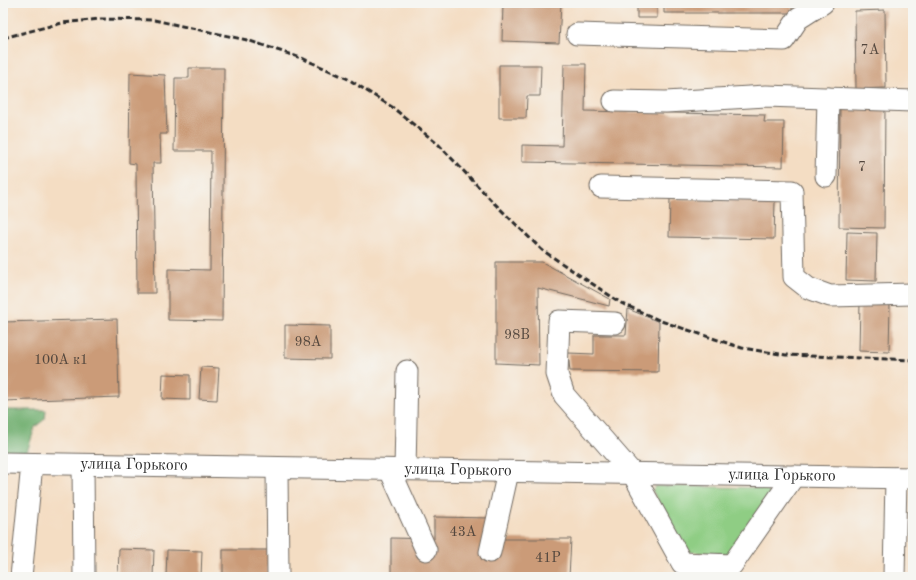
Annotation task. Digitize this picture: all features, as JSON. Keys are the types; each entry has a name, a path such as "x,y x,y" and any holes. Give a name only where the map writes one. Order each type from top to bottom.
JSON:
{"street":[{"path":"577,34 784,40 798,19 823,3"},
{"path":"614,101 666,102 766,96 913,101"},
{"path":"826,176 828,98"},
{"path":"601,187 792,191 794,277 808,288 830,296 913,294"},
{"path":"615,323 559,321 557,374 564,395 633,474 682,563 732,566 794,476"},
{"path":"407,371 398,470 426,550"},
{"name":"улица Горького","path":"3,463 905,478"},
{"path":"21,577 32,464"},
{"path":"83,465 84,577"},
{"path":"277,468 278,577"},
{"path":"490,552 508,472"},
{"path":"894,577 905,478"}],"green space":[{"path":"3,410 46,410 45,419 35,427 27,452 3,452"},
{"path":"656,486 764,488 769,492 769,498 728,554 687,552 652,490"}],"building":[{"path":"503,3 561,3 559,43 502,41"},
{"path":"637,3 657,3 657,18 637,18"},
{"path":"664,3 792,3 792,13 664,13"},
{"path":"885,10 886,88 856,89 855,11"},
{"path":"564,64 586,64 585,111 765,115 764,122 784,122 783,167 522,162 522,145 562,146"},
{"path":"499,65 541,65 540,96 527,96 526,118 499,118"},
{"path":"189,68 224,68 222,321 168,320 168,269 210,270 211,151 174,151 175,78 189,78"},
{"path":"130,73 165,75 167,134 160,134 161,163 153,163 155,293 137,293 136,164 129,163"},
{"path":"840,106 885,106 884,228 839,227"},
{"path":"670,199 775,201 774,239 669,237"},
{"path":"847,232 877,233 876,281 846,280"},
{"path":"496,262 542,262 610,299 609,306 538,288 539,365 496,363"},
{"path":"860,302 890,303 889,352 859,351"},
{"path":"628,309 659,322 658,372 570,371 568,353 594,354 594,335 626,335"},
{"path":"117,319 119,397 3,401 3,322"},
{"path":"285,325 330,326 330,359 285,358"},
{"path":"201,367 219,368 217,400 199,399"},
{"path":"163,374 190,375 190,400 162,399"},
{"path":"434,517 492,518 491,539 571,539 569,577 391,577 391,538 434,539"},
{"path":"119,549 154,550 153,577 118,577"},
{"path":"167,550 202,551 201,577 166,577"},
{"path":"223,550 268,550 268,577 223,577"},
{"path":"697,567 717,569 717,577 697,577"}],"railway":[{"path":"3,38 62,23 100,19 154,20 247,40 304,59 348,79 392,107 439,145 491,200 542,250 621,303 661,321 742,348 786,355 913,360"}]}
